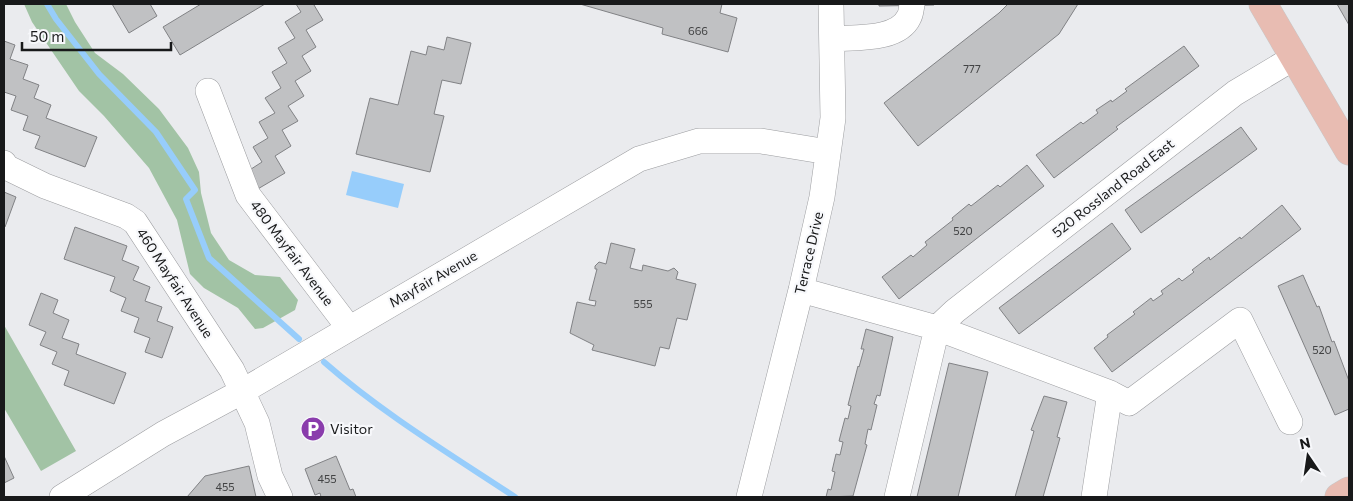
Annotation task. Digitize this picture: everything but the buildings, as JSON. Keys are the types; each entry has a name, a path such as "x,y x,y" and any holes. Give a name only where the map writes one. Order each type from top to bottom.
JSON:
{"main road":[{"path":"1263,4 1349,151"},
{"path":"1339,497 1349,491"}],"street":[{"name":"Terrace Drive","path":"749,497 801,290 822,197 834,118 831,4"},
{"path":"832,39 888,35 900,28 909,17 912,5"},
{"name":"520 Rossland Road East","path":"937,328 955,311 1235,93 1295,57"},
{"name":"480 Mayfair Avenue","path":"208,92 248,195 349,328"},
{"name":"Mayfair Avenue","path":"62,497 163,434 243,391 639,159 698,142 761,141 828,152"},
{"name":"460 Mayfair Avenue","path":"4,163 6,167 46,186 126,216 135,222 232,370 257,423 270,476 280,497"},
{"path":"801,290 937,328 1110,393 1129,403 1240,320 1290,422"},
{"path":"897,497 937,328"},
{"path":"1094,497 1110,393"}],"green space":[{"path":"24,4 66,4 95,53 123,74 159,109 188,148 199,172 201,193 211,233 229,260 255,275 280,277 298,300 295,310 263,328 255,329 238,308 204,288 190,274 177,220 149,168 104,116 79,91 32,22"},
{"path":"4,325 76,451 41,471 4,408"}],"water":[{"path":"352,171 404,184 398,208 346,195"}],"waterway":[{"path":"47,4 56,19 99,74 156,132 195,190 186,199 209,258 299,339"},
{"path":"324,362 393,416 515,497"}],"place":[{"name":"Visitor","path":"313,429"}]}
